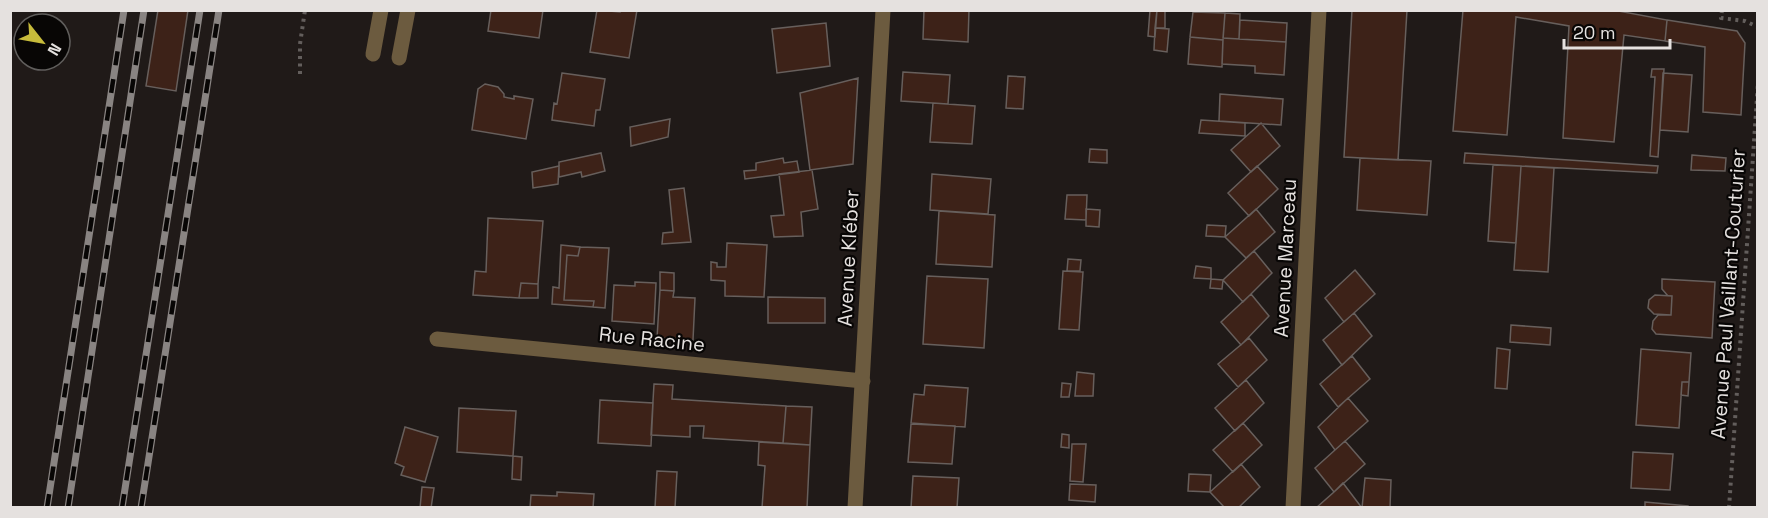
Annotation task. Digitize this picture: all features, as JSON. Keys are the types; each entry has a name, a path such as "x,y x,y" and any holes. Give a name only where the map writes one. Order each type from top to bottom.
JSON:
{"street":[{"path":"373,54 381,10"},
{"path":"399,58 408,10"},
{"name":"Avenue Kléber","path":"855,507 883,10"},
{"name":"Avenue Marceau","path":"1293,507 1319,10"},
{"name":"Rue Racine","path":"437,339 863,381"}],"path":[{"path":"300,74 300,44 305,10"},
{"path":"1722,10 1721,18 1745,21 1758,27"},
{"name":"Avenue Paul Vaillant-Couturier","path":"1729,507 1758,83"}],"building":[{"path":"158,10 188,10 176,91 146,86"},
{"path":"491,10 543,10 539,38 488,31"},
{"path":"597,10 620,12 620,10 637,10 629,58 590,52"},
{"path":"924,10 969,10 968,42 923,39"},
{"path":"1150,10 1157,10 1155,37 1148,36"},
{"path":"1157,10 1165,10 1165,28 1155,28"},
{"path":"1352,10 1407,10 1398,160 1344,157"},
{"path":"1463,10 1613,10 1667,20 1665,41 1624,35 1614,142 1563,138 1569,26 1516,17 1507,135 1453,131"},
{"path":"1193,12 1225,13 1223,40 1190,37"},
{"path":"1225,13 1240,14 1239,39 1223,38"},
{"path":"1240,20 1287,23 1286,42 1239,39"},
{"path":"1667,20 1737,31 1745,43 1741,115 1703,112 1705,47 1665,41"},
{"path":"826,23 830,66 777,73 772,29"},
{"path":"1155,28 1169,29 1167,52 1154,50"},
{"path":"1190,37 1223,40 1222,67 1188,64"},
{"path":"1223,38 1286,42 1284,75 1255,73 1255,66 1222,64"},
{"path":"1652,69 1664,69 1658,157 1650,156 1655,77 1651,77"},
{"path":"903,72 950,75 948,104 901,101"},
{"path":"562,73 605,79 600,110 596,110 594,126 552,120"},
{"path":"1663,73 1692,75 1688,132 1660,130"},
{"path":"1008,76 1025,77 1023,109 1006,108"},
{"path":"858,78 853,164 810,170 800,93"},
{"path":"485,84 498,87 504,97 533,99 526,139 472,130 478,89"},
{"path":"1220,94 1283,99 1281,125 1219,121"},
{"path":"933,103 975,106 972,144 930,142"},
{"path":"670,119 668,137 631,146 630,127"},
{"path":"1201,120 1245,123 1245,136 1199,133"},
{"path":"1261,123 1280,146 1251,172 1231,150"},
{"path":"1090,149 1107,150 1107,163 1089,162"},
{"path":"601,153 605,171 582,177 581,172 559,177 559,162"},
{"path":"1465,153 1658,166 1657,173 1464,163"},
{"path":"1692,155 1726,158 1725,171 1691,170"},
{"path":"783,158 784,163 797,161 799,172 745,179 744,171 756,170 756,163"},
{"path":"1360,158 1431,161 1427,215 1357,210"},
{"path":"1493,165 1521,166 1516,243 1488,241"},
{"path":"559,166 558,184 533,188 532,172"},
{"path":"1257,166 1278,189 1249,216 1228,193"},
{"path":"1521,166 1554,168 1548,272 1514,270"},
{"path":"812,170 818,209 801,212 803,236 774,237 771,216 784,215 779,174"},
{"path":"932,174 991,179 988,214 930,210"},
{"path":"684,188 691,242 662,244 663,233 673,232 669,190"},
{"path":"1067,195 1087,195 1086,220 1065,219"},
{"path":"1086,209 1100,210 1099,227 1086,226"},
{"path":"1256,209 1275,232 1246,258 1225,237"},
{"path":"939,211 995,215 992,267 936,264"},
{"path":"488,218 543,221 538,284 521,283 519,298 473,295 475,271 486,272"},
{"path":"1207,225 1226,226 1225,237 1206,236"},
{"path":"727,243 767,245 764,297 725,296 725,281 711,280 711,262 717,263 717,267 726,267"},
{"path":"561,245 580,247 578,256 567,255 564,300 594,301 593,307 552,304 553,287 559,288"},
{"path":"580,247 609,248 605,308 593,307 594,301 564,300 567,255 578,256"},
{"path":"1254,251 1272,273 1243,302 1223,280"},
{"path":"1068,259 1081,260 1080,271 1067,271"},
{"path":"1196,266 1211,268 1211,279 1194,278"},
{"path":"1355,270 1375,294 1344,322 1325,298"},
{"path":"1063,271 1083,272 1079,330 1059,329"},
{"path":"660,272 674,273 674,291 660,290"},
{"path":"927,276 988,279 984,348 923,344"},
{"path":"1211,279 1223,280 1222,289 1210,288"},
{"path":"1662,279 1715,282 1712,338 1656,334 1652,329 1653,321 1658,315 1671,315 1672,296 1668,296 1662,289"},
{"path":"635,282 656,283 654,324 612,321 614,285 635,286"},
{"path":"521,283 538,284 538,298 519,298"},
{"path":"660,290 674,291 673,297 695,298 693,340 657,338"},
{"path":"1251,294 1269,316 1241,345 1221,322"},
{"path":"1655,295 1672,296 1671,315 1654,314 1648,308 1649,300"},
{"path":"768,297 825,298 825,323 768,323"},
{"path":"1354,313 1372,336 1342,365 1323,340"},
{"path":"1511,325 1551,328 1550,345 1510,342"},
{"path":"1249,338 1267,360 1238,387 1218,364"},
{"path":"1497,348 1510,350 1507,389 1495,388"},
{"path":"1641,349 1691,353 1689,382 1682,382 1679,428 1636,425"},
{"path":"1352,356 1370,379 1338,407 1320,384"},
{"path":"1077,372 1094,374 1093,396 1075,396"},
{"path":"1246,380 1264,403 1235,431 1215,408"},
{"path":"1682,382 1689,382 1688,396 1681,395"},
{"path":"1062,383 1071,384 1069,397 1061,397"},
{"path":"654,384 673,385 672,399 786,406 783,443 703,438 704,426 690,426 690,437 651,435"},
{"path":"925,385 968,388 965,427 911,423 914,394 924,395"},
{"path":"1348,398 1368,421 1335,450 1318,427"},
{"path":"600,400 653,403 651,446 598,443"},
{"path":"786,406 812,407 810,445 783,443"},
{"path":"459,408 516,411 513,456 457,452"},
{"path":"1243,423 1262,445 1233,472 1213,450"},
{"path":"911,424 955,426 952,464 908,462"},
{"path":"405,427 438,437 425,482 401,475 404,467 395,463"},
{"path":"1062,434 1069,435 1069,448 1061,447"},
{"path":"1345,441 1365,464 1334,492 1315,468"},
{"path":"759,442 810,445 807,508 762,508 765,466 758,465"},
{"path":"1072,444 1086,444 1083,482 1070,481"},
{"path":"1633,452 1673,454 1670,490 1631,488"},
{"path":"513,456 522,457 521,480 512,479"},
{"path":"1241,464 1260,487 1238,508 1225,508 1210,492"},
{"path":"657,471 677,472 675,508 655,508"},
{"path":"1189,474 1211,475 1210,492 1188,491"},
{"path":"913,476 959,478 957,508 911,508"},
{"path":"1365,478 1391,480 1390,508 1362,508"},
{"path":"1343,483 1362,508 1316,508 1334,492"},
{"path":"1070,484 1096,485 1095,502 1069,500"},
{"path":"422,487 434,488 431,508 420,508"},
{"path":"557,492 594,494 593,508 530,508 531,495 557,496"},
{"path":"1645,502 1688,506 1688,508 1645,508"}],"railway":[{"path":"47,508 124,10"},
{"path":"68,508 144,10"},
{"path":"122,508 200,10"},
{"path":"141,508 219,10"}]}
